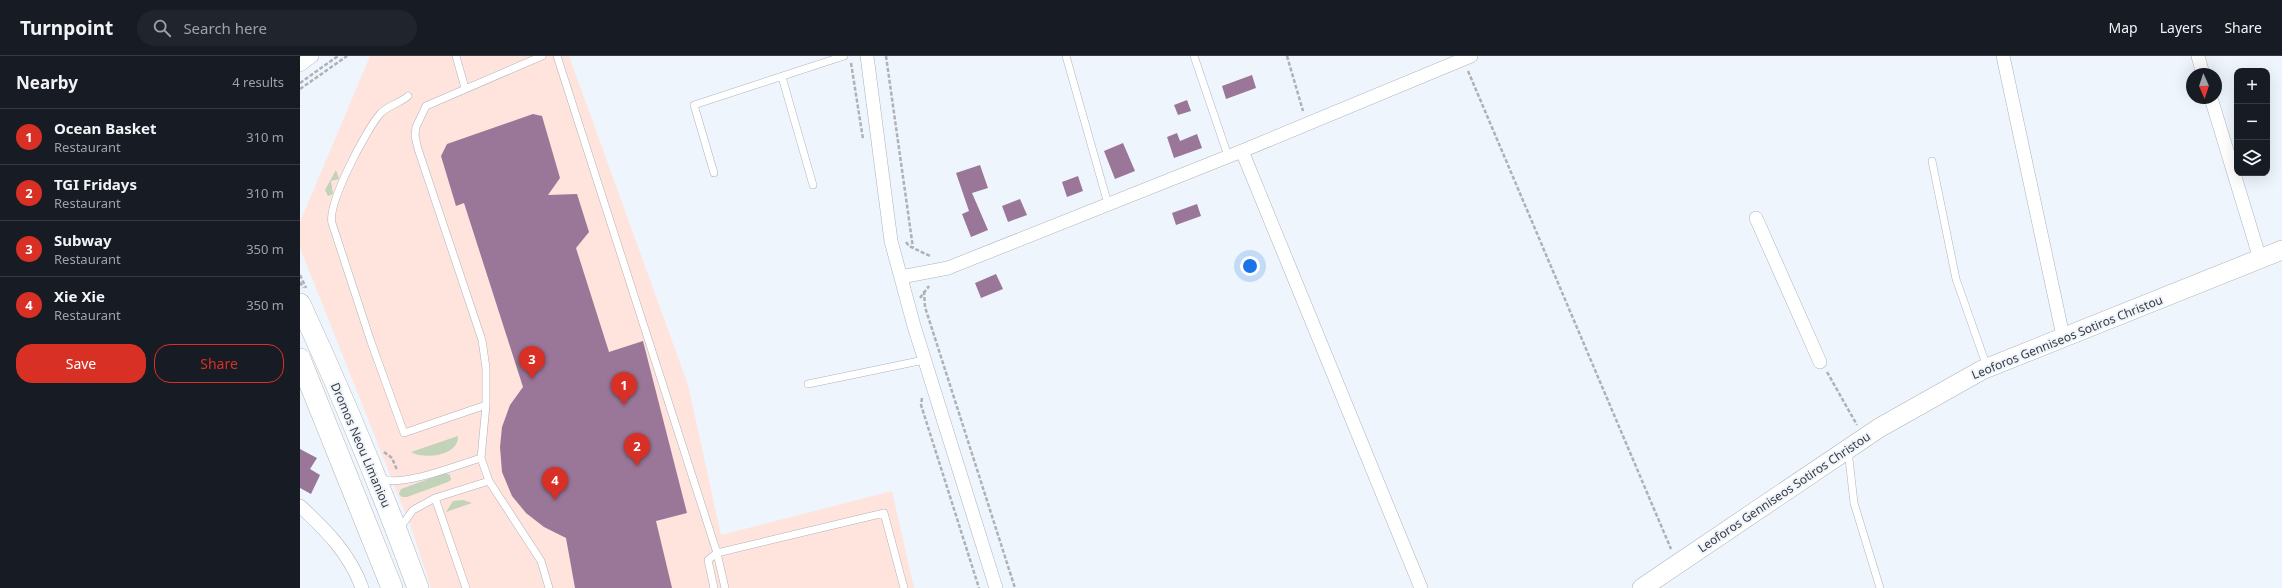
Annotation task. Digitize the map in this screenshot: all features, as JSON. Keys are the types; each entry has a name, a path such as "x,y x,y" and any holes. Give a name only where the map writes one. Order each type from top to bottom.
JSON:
{"main road":[{"name":"Leoforos Genniseos Sotiros Christou","path":"1642,588 1864,438 1987,368 2063,336 2282,250"},
{"name":"Dromos Neou Limaniou","path":"300,304 326,359 398,532 418,588"},
{"name":"Dromos Neou Limaniou","path":"300,359 392,588"}],"street":[{"path":"300,65 312,56"},
{"path":"867,56 891,241 924,360 996,588"},
{"path":"2002,56 2063,336"},
{"path":"2198,56 2201,68"},
{"path":"901,277 948,268 1242,151 1467,58"},
{"path":"2213,104 2260,258"},
{"path":"1242,151 1421,588"},
{"path":"1756,218 1820,362"},
{"path":"300,506 327,531 355,568 362,588"}],"lane":[{"path":"456,56 465,88"},
{"path":"542,56 426,106 416,127 415,136 425,175 482,340 486,368 486,405 481,458 489,481 541,561 549,588"},
{"path":"557,56 717,553 725,588"},
{"path":"714,173 694,105 844,56"},
{"path":"1066,56 1108,204"},
{"path":"1194,56 1228,156"},
{"path":"782,76 813,185"},
{"path":"408,96 400,102 385,108 378,115 353,159 332,208 332,223 371,342 404,432 408,433 486,405"},
{"path":"1932,161 1956,279 1987,368"},
{"path":"808,384 924,360"},
{"path":"1848,449 1854,503 1880,588"},
{"path":"373,472 385,481 394,483 481,458"},
{"path":"398,532 407,516 413,510 435,498 489,481"},
{"path":"435,498 466,588"},
{"path":"714,588 708,560 717,553 884,513 904,588"}],"path":[{"path":"300,83 338,56"},
{"path":"300,89 347,56"},
{"path":"886,56 914,249 930,256"},
{"path":"1287,56 1307,123"},
{"path":"1467,58 1678,564"},
{"path":"924,290 925,307 1015,588"},
{"path":"1820,362 1864,438"}],"shaded area":[{"path":"370,56 569,56 688,385 721,535 892,491 914,588 431,588 412,530 300,248 300,222"}],"green space":[{"path":"336,170 339,179 331,181 333,194 328,196 325,190"},
{"path":"458,436 457,443 447,452 432,456 424,456 411,452"},
{"path":"445,473 450,475 451,480 448,482 407,497 402,497 399,494 401,489"},
{"path":"463,500 472,503 446,512 453,501"}],"building":[{"path":"1252,75 1256,88 1226,99 1222,86"},
{"path":"1187,100 1191,111 1178,115 1174,105"},
{"path":"533,114 542,116 560,178 548,195 577,194 589,232 576,248 609,352 643,341 687,513 656,521 672,588 575,588 566,538 544,527 526,513 512,496 502,472 500,447 502,427 510,405 523,387 464,203 456,206 441,156 447,144"},
{"path":"1177,133 1180,141 1197,134 1202,148 1174,158 1167,137"},
{"path":"1123,143 1135,171 1115,179 1104,151"},
{"path":"980,165 988,188 972,193 988,230 971,237 962,214 969,211 956,173"},
{"path":"1078,176 1083,191 1067,197 1062,182"},
{"path":"1020,199 1027,215 1008,222 1002,206"},
{"path":"1197,204 1201,216 1176,225 1172,213"},
{"path":"996,274 1003,289 981,298 975,283"},
{"path":"300,449 317,458 310,469 320,475 311,494 300,488"}],"place":[{"name":"Subway","path":"532,379"},
{"name":"Ocean Basket","path":"624,405"},
{"name":"TGI Fridays","path":"637,466"},
{"name":"Xie Xie","path":"555,500"}]}
